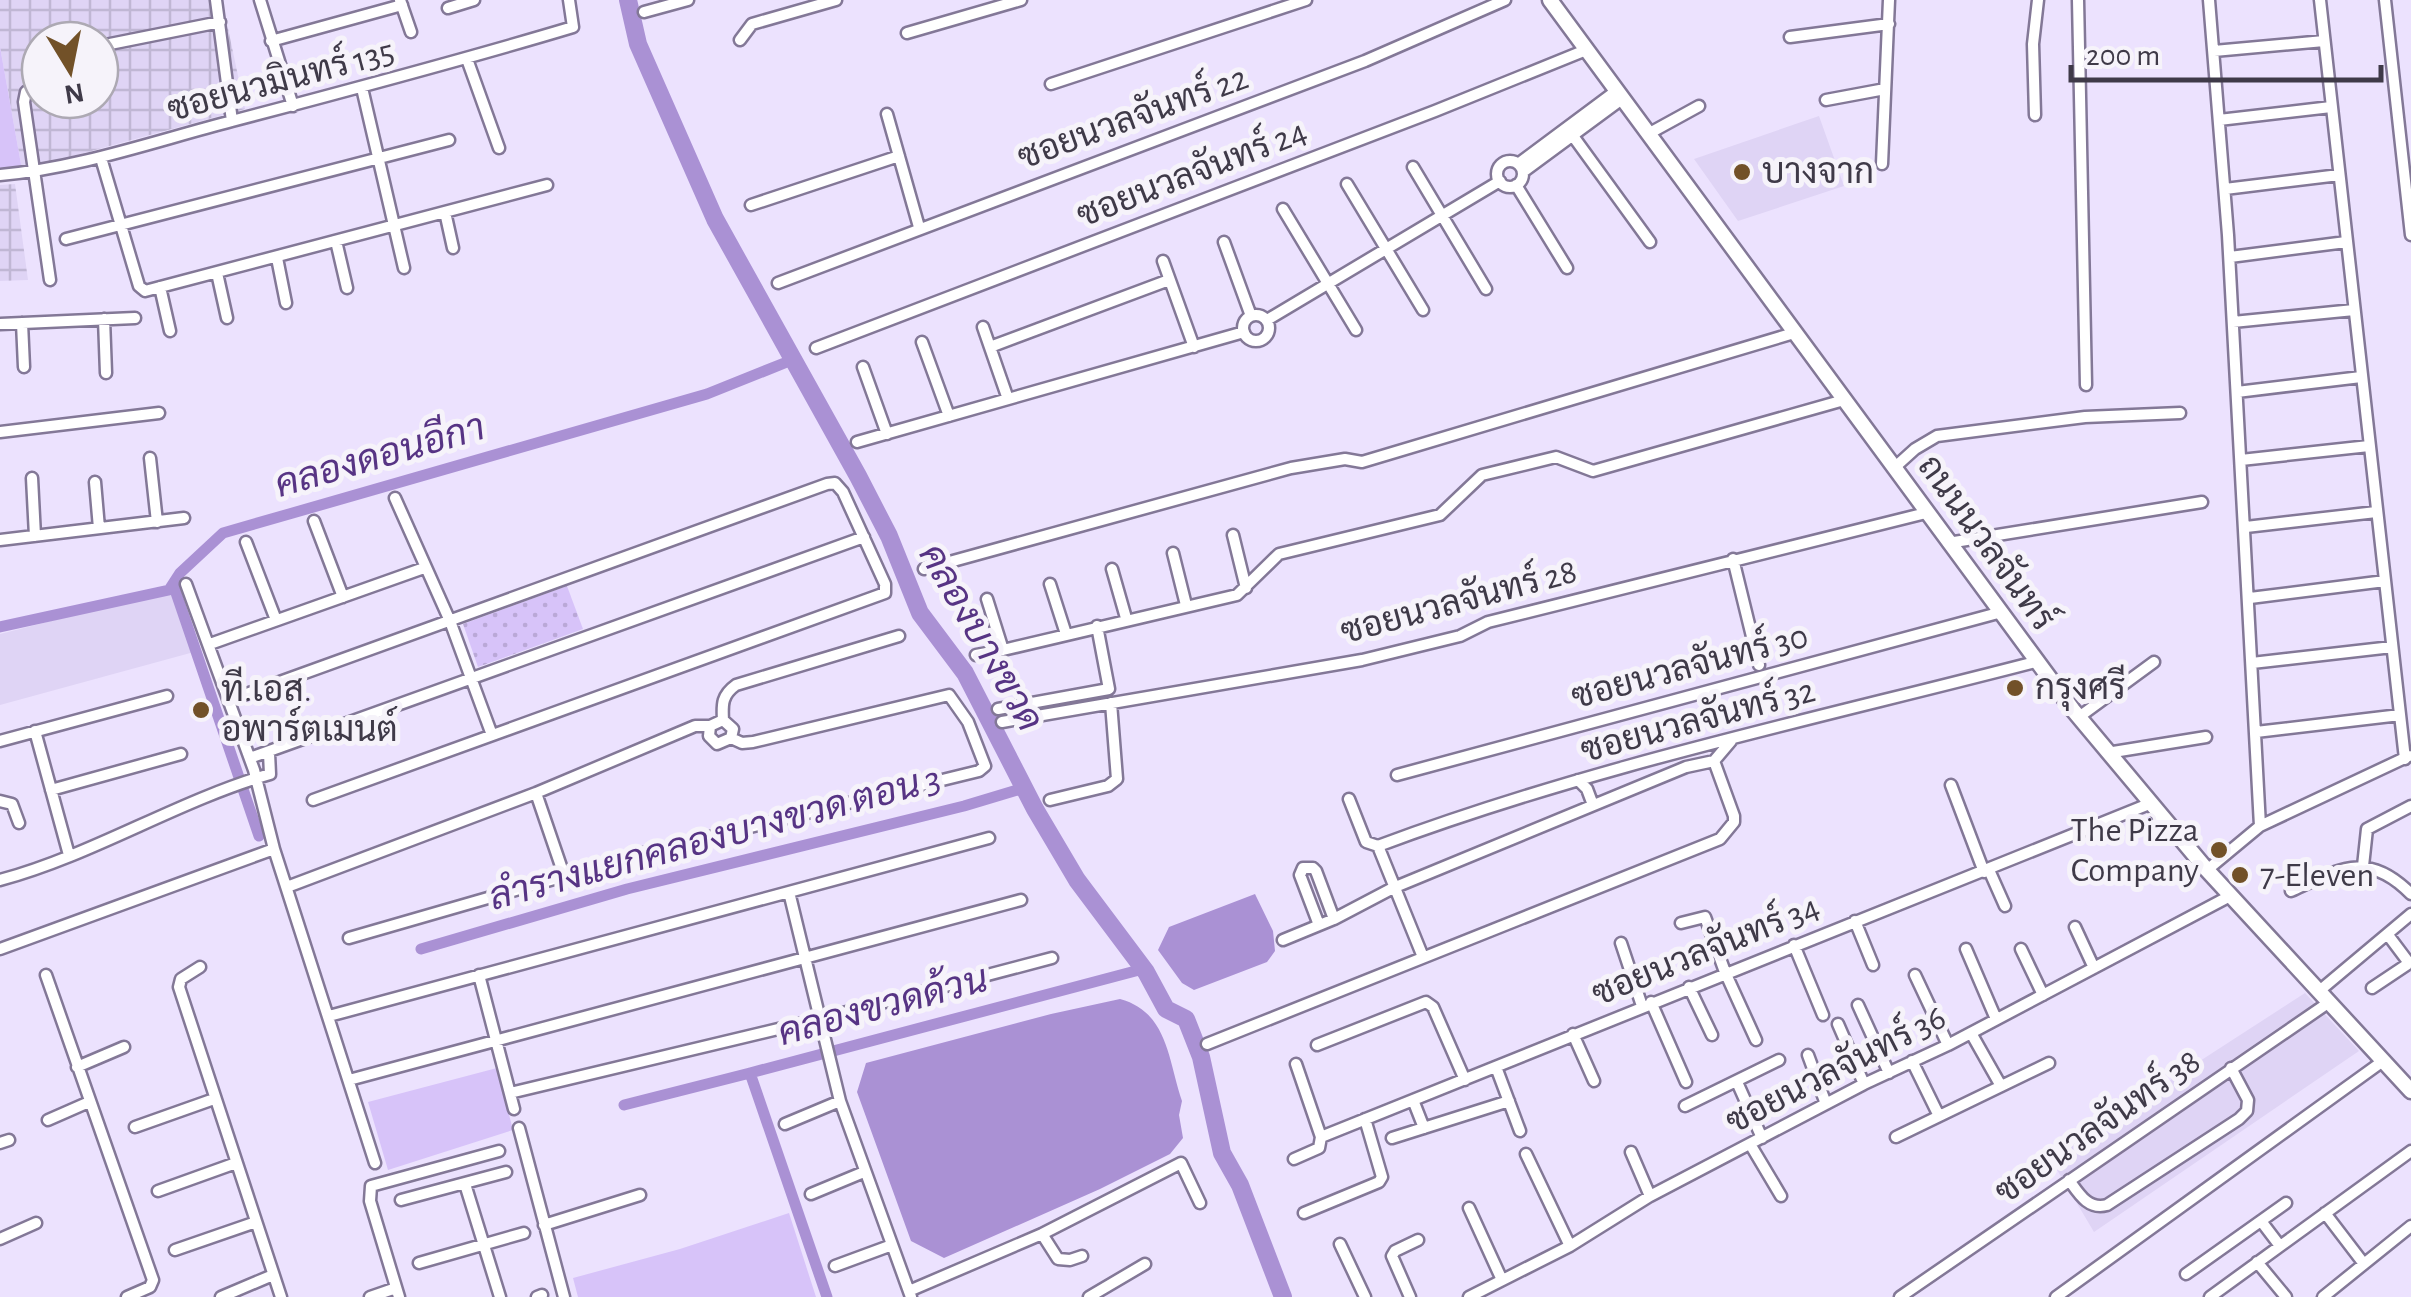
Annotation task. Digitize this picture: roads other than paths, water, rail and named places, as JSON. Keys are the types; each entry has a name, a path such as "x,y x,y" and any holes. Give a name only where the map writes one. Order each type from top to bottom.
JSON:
{"main road":[{"name":"ถนนนวลจันทร์","path":"1550,0 1998,612 2106,753 2206,870 2411,1091"}],"street":[{"path":"216,0 232,121"},
{"path":"260,0 292,106"},
{"path":"448,8 474,0"},
{"name":"ซอยนวมินทร์ 135","path":"0,175 100,158 573,27 569,0"},
{"path":"644,12 665,3 688,0"},
{"path":"740,40 752,24 836,0"},
{"path":"907,32 1021,0"},
{"path":"1051,84 1306,0"},
{"name":"ซอยนวลจันทร์ 22","path":"778,282 1365,61 1505,0"},
{"path":"1882,164 1889,0"},
{"path":"2035,115 2033,44 2038,0"},
{"path":"2078,0 2086,385"},
{"path":"2209,0 2230,257 2260,826"},
{"path":"2206,870 2260,826 2408,757 2376,512 2320,0"},
{"path":"2386,0 2411,236"},
{"path":"271,41 401,3 410,32"},
{"path":"120,42 220,22"},
{"path":"1790,37 1888,24"},
{"path":"2214,52 2324,40"},
{"name":"ซอยนวลจันทร์ 24","path":"816,348 1586,50"},
{"path":"467,58 499,148"},
{"path":"362,88 404,268"},
{"path":"1826,100 1885,90"},
{"path":"1516,185 1500,181 1498,171 1502,164 1521,168 1574,136 1619,95"},
{"path":"1567,268 1516,185 1521,168 1619,95"},
{"path":"1648,134 1699,106"},
{"path":"2219,120 2332,107"},
{"path":"887,114 919,227"},
{"path":"27,120 50,280"},
{"path":"1574,136 1650,242"},
{"path":"66,240 449,140"},
{"path":"751,205 899,156"},
{"path":"100,158 140,286 145,290 548,185"},
{"path":"1413,167 1486,289"},
{"path":"2224,189 2339,175"},
{"path":"1267,320 1500,181"},
{"path":"1347,184 1423,310"},
{"path":"1283,209 1356,330"},
{"path":"446,212 454,248"},
{"path":"336,241 347,288"},
{"path":"1224,242 1251,316"},
{"path":"2230,257 2346,242"},
{"path":"277,258 286,304"},
{"path":"1163,261 1194,347"},
{"path":"217,273 227,318"},
{"path":"990,347 1170,280"},
{"path":"160,287 170,331"},
{"path":"2234,322 2354,310"},
{"path":"1260,315 1267,320 1269,333 1263,340 1254,341 1244,332 1244,322 1251,316 1260,315"},
{"path":"0,324 134,318"},
{"path":"104,319 106,372"},
{"path":"22,323 24,368"},
{"path":"982,327 1008,399"},
{"path":"858,442 1244,332"},
{"path":"924,570 1291,468 1345,459 1362,462 1794,333"},
{"path":"922,342 949,416"},
{"path":"862,367 887,434"},
{"path":"2238,392 2361,377"},
{"path":"976,655 1236,595 1280,554 1440,516 1482,475 1556,458 1592,472 1844,400"},
{"path":"0,432 159,413"},
{"path":"1894,468 1937,436 2085,417 2180,413"},
{"path":"2242,460 2369,446"},
{"path":"150,458 157,522"},
{"path":"32,478 35,536"},
{"path":"94,482 99,528"},
{"path":"230,700 827,484 835,483 843,492 887,588 884,593 313,800"},
{"path":"395,498 450,621 492,736"},
{"path":"1948,543 2202,502"},
{"path":"2246,527 2376,512"},
{"name":"ซอยนวลจันทร์ 28","path":"1002,722 1362,660 1460,636 1488,622 1926,513"},
{"path":"0,540 184,518"},
{"path":"314,521 343,596"},
{"path":"1234,535 1246,588"},
{"path":"250,758 864,536"},
{"path":"246,542 276,620"},
{"path":"1173,554 1186,605"},
{"path":"1733,559 1759,665"},
{"path":"210,644 424,568"},
{"path":"1112,569 1126,618"},
{"path":"2250,598 2385,581"},
{"path":"186,584 250,758 274,849 375,1164"},
{"path":"1050,584 1066,634"},
{"path":"987,599 1003,650"},
{"name":"ซอยนวลจันทร์ 30","path":"1397,775 1998,612"},
{"path":"998,709 1109,689 1097,626"},
{"path":"710,726 709,736 717,744 731,738 733,729 723,720 722,700 736,685 899,636"},
{"path":"2252,663 2392,647"},
{"name":"ซอยนวลจันทร์ 32","path":"1378,846 1651,758 2036,662"},
{"path":"2079,718 2154,662"},
{"path":"349,938 564,875 979,772 985,766 968,722 952,698 945,695 753,742 731,738"},
{"path":"0,741 166,696"},
{"path":"1050,800 1108,786 1117,779 1111,702"},
{"path":"2256,732 2400,715"},
{"path":"288,887 536,793 695,726 710,726 723,720"},
{"path":"36,731 69,855"},
{"path":"2106,753 2206,737"},
{"path":"1283,940 1393,888 1686,768 1714,761 1732,740"},
{"path":"0,880 270,774 269,753"},
{"path":"51,790 181,754"},
{"path":"1207,1044 1720,839 1734,822 1734,816 1714,761"},
{"path":"1578,780 1588,789 1593,805"},
{"path":"1950,785 2005,906"},
{"path":"536,793 564,875"},
{"path":"1350,799 1366,842 1378,846 1423,957"},
{"path":"0,801 12,804 19,823"},
{"name":"ซอยนวลจันทร์ 34","path":"1294,1159 1319,1148 1321,1137 1366,1118 2149,804"},
{"path":"2363,866 2368,829 2411,806"},
{"path":"328,1016 990,838"},
{"path":"0,949 274,849"},
{"path":"2291,891 2342,868 2363,866 2396,878 2411,894"},
{"path":"1319,926 1300,875 1303,868 1316,871 1334,919"},
{"path":"789,892 840,1101 910,1294 1042,1234 1180,1163 1200,1203"},
{"name":"ซอยนวลจันทร์ 36","path":"1469,1297 1570,1246 1650,1196 2230,896"},
{"path":"349,1080 1021,900"},
{"name":"ซอยนวลจันทร์ 38","path":"1900,1297 2231,1068 2323,997 2411,914"},
{"path":"1681,923 1706,917 1725,972 1756,1040"},
{"path":"1854,921 1873,965"},
{"path":"2075,927 2094,968"},
{"path":"2372,988 2410,962 2388,936"},
{"path":"1621,943 1686,1082"},
{"path":"1794,945 1824,1015"},
{"path":"1966,949 1996,1019"},
{"path":"2021,949 2043,995"},
{"path":"510,1093 820,1019 1052,958"},
{"path":"200,967 180,979 179,987 281,1297"},
{"path":"46,975 153,1280 150,1286 128,1297"},
{"path":"1915,975 1948,1045"},
{"path":"479,976 514,1110"},
{"path":"1689,987 1712,1036"},
{"path":"1316,1045 1426,1002 1433,1008 1465,1080"},
{"path":"1858,1004 1889,1073"},
{"path":"1838,1024 1864,1084"},
{"path":"1971,1033 2001,1086"},
{"path":"1573,1034 1594,1081"},
{"path":"77,1067 124,1047"},
{"path":"1808,1055 1826,1104"},
{"path":"1685,1106 1780,1060"},
{"path":"2056,1297 2383,1061"},
{"path":"1912,1062 1939,1116"},
{"path":"1896,1138 2049,1063"},
{"path":"1296,1064 1321,1137"},
{"path":"1496,1067 1520,1131"},
{"path":"2069,1180 2089,1204 2107,1205 2239,1119 2247,1111 2248,1100 2231,1068"},
{"path":"1736,1082 1762,1138"},
{"path":"135,1126 214,1099"},
{"path":"1413,1100 1424,1128"},
{"path":"784,1124 840,1101"},
{"path":"48,1120 89,1102"},
{"path":"1392,1138 1509,1102"},
{"path":"1304,1213 1379,1182 1382,1177 1366,1118"},
{"path":"519,1128 564,1297"},
{"path":"1750,1144 1781,1196"},
{"path":"370,1297 397,1293 370,1201 371,1186 498,1151"},
{"path":"2210,1297 2411,1151"},
{"path":"1631,1152 1650,1196"},
{"path":"1526,1154 1570,1246"},
{"path":"158,1191 236,1164"},
{"path":"401,1200 506,1172"},
{"path":"811,1194 864,1172"},
{"path":"464,1184 500,1297"},
{"path":"544,1225 640,1195"},
{"path":"2186,1274 2286,1203"},
{"path":"1469,1208 1502,1280"},
{"path":"2325,1213 2364,1264"},
{"path":"2261,1221 2280,1246"},
{"path":"175,1250 256,1222"},
{"path":"0,1239 36,1224"},
{"path":"2323,1297 2411,1226"},
{"path":"419,1263 524,1233"},
{"path":"1042,1234 1058,1259 1082,1256"},
{"path":"1410,1297 1392,1256 1418,1240"},
{"path":"1340,1244 1365,1297"},
{"path":"835,1266 892,1245"},
{"path":"2257,1262 2286,1297"},
{"path":"1089,1297 1145,1264"},
{"path":"221,1297 273,1274"}],"waterway":[{"name":"คลองบางขวด","path":"628,0 638,44 715,219 858,476 889,536 920,613 965,673 1035,809 1077,880 1146,972 1166,1009 1186,1019 1201,1057 1222,1153 1240,1185 1283,1297"},
{"name":"คลองดอนอีกา","path":"0,627 169,590 180,573 223,533 707,394 792,360"},
{"path":"173,584 259,836"},
{"name":"ลำรางแยกคลองบางขวด ตอน 3","path":"421,949 627,889 1024,788"},
{"name":"คลองขวดด้วน","path":"827,1297 750,1073 1143,969"},
{"path":"624,1105 750,1073"}],"place":[{"name":"บางจาก","path":"1742,172"},
{"name":"กรุงศรี","path":"2015,688"},
{"name":"ที.เอส. อพาร์ตเมนต์","path":"201,710"},
{"name":"The Pizza Company","path":"2219,850"},
{"name":"7-Eleven","path":"2240,875"}]}
